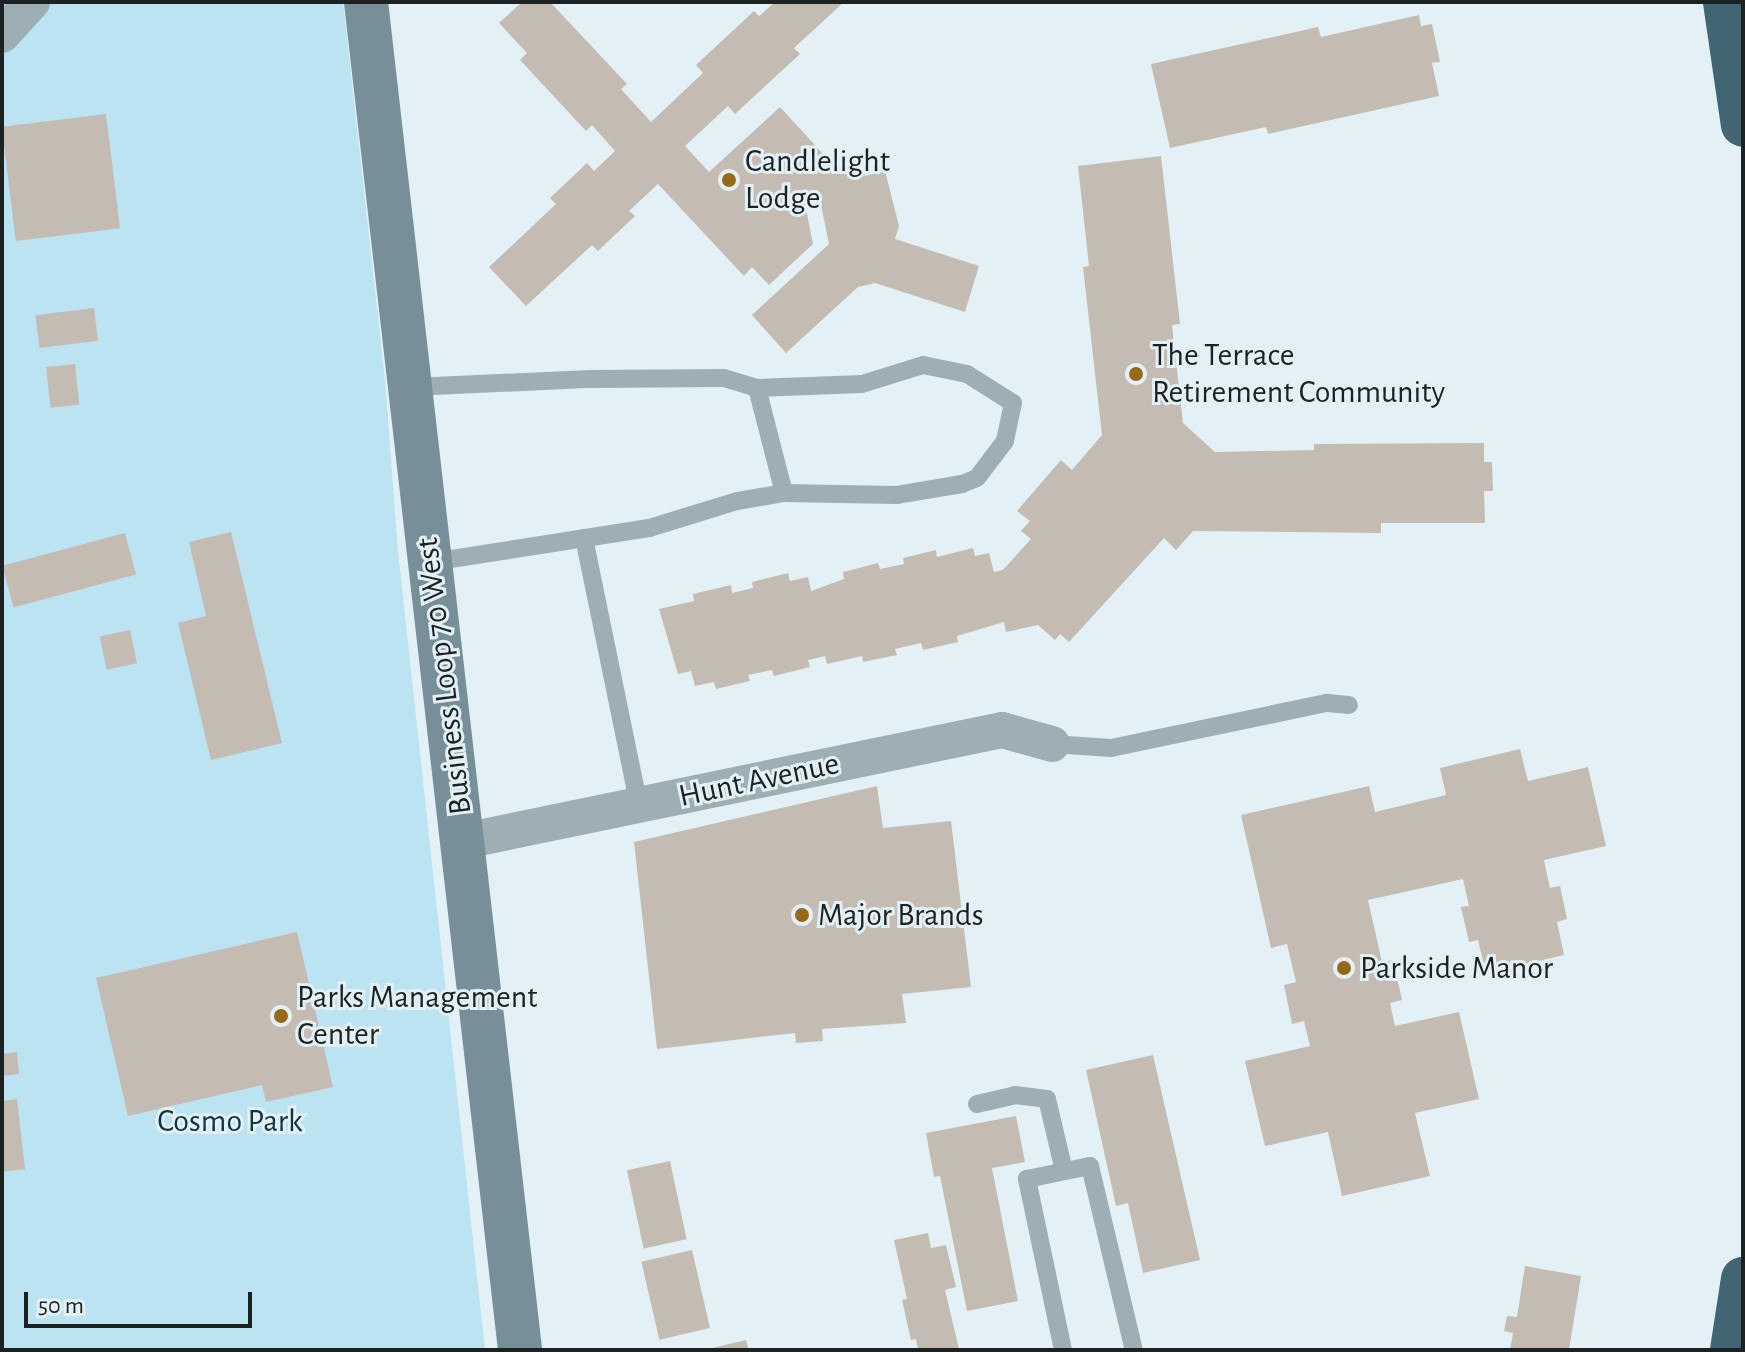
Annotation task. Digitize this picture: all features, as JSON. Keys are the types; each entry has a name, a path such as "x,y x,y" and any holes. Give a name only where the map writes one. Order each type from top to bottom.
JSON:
{"highway":[{"path":"1725,2 1743,125"},
{"path":"1732,1350 1743,1279"}],"main road":[{"name":"Business Loop 70 West","path":"366,2 520,1350"}],"street":[{"path":"2,35 32,2"},
{"name":"Hunt Avenue","path":"464,841 1002,730 1052,744"}],"lane":[{"path":"412,387 591,379 724,378 757,388 862,384 923,365 967,374 1013,403 1005,441 977,478 962,484 896,495 784,493 737,501 649,528 431,562"},
{"path":"757,388 784,493"},
{"path":"584,538 639,805"},
{"path":"1052,744 1111,748 1327,703 1349,705"},
{"path":"977,1104 1015,1095 1047,1099 1064,1171"},
{"path":"1063,1350 1027,1179 1090,1166 1134,1350"}],"green space":[{"name":"Cosmo Park","path":"2,2 343,2 385,380 398,551 485,1350 2,1350"}],"building":[{"name":"Candlelight Lodge","path":"522,2 550,2 627,84 621,89 651,122 703,73 696,65 754,11 759,16 775,2 844,2 794,48 800,54 735,114 728,106 685,146 709,172 780,107 825,156 828,166 849,161 853,174 864,172 865,176 885,171 899,226 895,239 979,266 965,312 875,283 858,287 786,353 752,315 829,244 818,190 803,193 813,244 769,285 752,267 744,276 658,184 629,211 635,216 598,251 592,245 526,306 489,267 556,204 550,198 587,163 594,171 615,151 592,125 586,131 520,60 527,53 499,23"},
{"path":"1419,15 1421,26 1432,24 1440,62 1432,63 1439,96 1268,134 1266,127 1170,148 1151,64 1318,27 1321,37"},
{"path":"106,114 120,228 16,241 2,127"},
{"name":"The Terrace Retirement Community","path":"1161,156 1180,324 1172,325 1183,423 1215,452 1314,450 1314,444 1484,443 1484,462 1492,462 1493,491 1484,491 1485,523 1381,523 1381,533 1193,531 1176,550 1164,538 1069,642 1060,634 1055,640 1038,625 1006,632 1004,622 957,636 958,642 923,650 921,643 895,649 897,655 863,662 862,656 827,664 825,656 808,660 810,667 774,676 772,670 748,675 750,681 716,689 714,682 695,686 691,671 678,674 659,609 694,601 693,594 731,585 732,593 753,588 752,582 788,573 790,581 808,577 811,591 844,579 843,572 878,563 880,569 904,564 903,558 936,550 937,557 973,548 975,556 989,553 994,572 1003,570 1031,539 1021,531 1030,521 1017,511 1061,460 1072,470 1102,435 1083,267 1089,266 1078,166"},
{"path":"94,308 98,341 39,348 35,315"},
{"path":"75,364 79,405 50,408 46,367"},
{"path":"231,532 282,743 211,760 178,623 206,616 189,542"},
{"path":"125,533 136,575 13,607 2,566"},
{"path":"130,630 137,663 107,670 100,636"},
{"name":"Parkside Manor","path":"1520,749 1528,781 1588,767 1606,846 1544,860 1550,888 1560,886 1567,919 1557,922 1564,955 1486,973 1478,940 1469,942 1461,907 1469,906 1463,879 1368,900 1382,962 1393,960 1402,1000 1390,1003 1395,1026 1459,1012 1479,1099 1415,1113 1430,1176 1342,1196 1328,1132 1265,1146 1245,1061 1310,1046 1304,1021 1292,1024 1284,985 1296,982 1287,944 1271,948 1241,815 1369,786 1375,812 1446,795 1440,768"},
{"name":"Major Brands","path":"877,786 883,828 951,821 971,987 902,994 906,1023 822,1029 823,1041 796,1043 795,1033 657,1049 634,842"},
{"path":"297,932 333,1087 266,1102 262,1085 128,1116 96,978"},
{"path":"17,1052 19,1074 2,1076 2,1054"},
{"path":"1153,1055 1200,1260 1143,1273 1128,1203 1116,1206 1086,1070"},
{"path":"17,1099 25,1169 2,1172 2,1101"},
{"path":"1016,1116 1025,1162 992,1168 1018,1301 967,1311 940,1176 934,1177 926,1133"},
{"path":"670,1161 687,1239 644,1248 627,1170"},
{"path":"928,1233 931,1248 946,1245 956,1287 945,1290 959,1349 918,1350 916,1339 911,1340 902,1300 907,1299 894,1240"},
{"path":"692,1250 710,1328 659,1340 641,1262"},
{"path":"1525,1266 1581,1276 1569,1350 1510,1350 1513,1333 1504,1331 1507,1316 1517,1317"},
{"path":"746,1340 749,1350 708,1350 708,1349"}],"place":[{"name":"Candlelight Lodge","path":"729,180"},
{"name":"The Terrace Retirement Community","path":"1136,374"},
{"name":"Major Brands","path":"802,915"},
{"name":"Parkside Manor","path":"1344,968"},
{"name":"Parks Management Center","path":"281,1016"}]}
